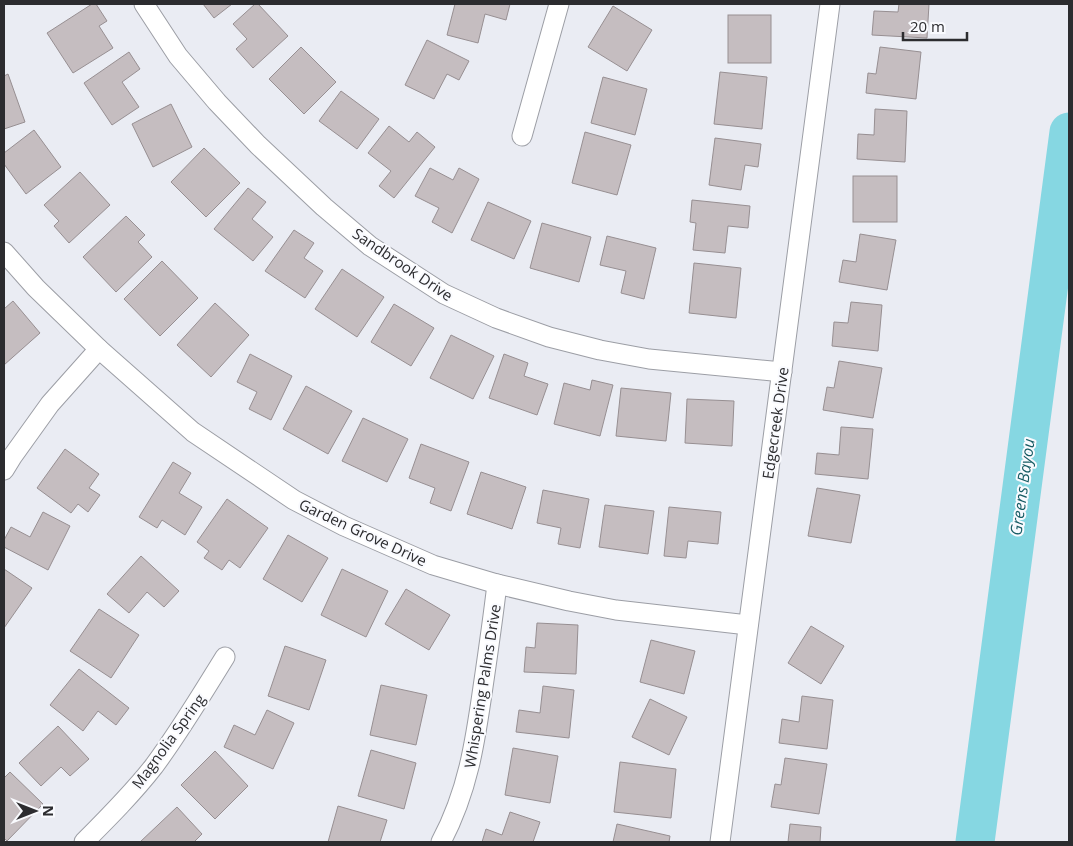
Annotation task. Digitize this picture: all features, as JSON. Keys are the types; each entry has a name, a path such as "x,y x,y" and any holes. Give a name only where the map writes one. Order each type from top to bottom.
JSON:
{"street":[{"name":"Sandbrook Drive","path":"144,4 178,56 216,102 258,145 324,207 370,246 444,294 496,318 549,337 600,350 649,359 782,372"},
{"path":"522,136 559,4"},
{"name":"Edgecreek Drive","path":"720,842 830,4"},
{"name":"Garden Grove Drive","path":"4,252 36,288 99,349 193,432 294,500 344,526 433,564 498,584 616,610 748,625"},
{"path":"4,470 50,404 99,349"},
{"name":"Whispering Palms Drive","path":"441,842 448,830 469,772 475,743 498,584"},
{"name":"Magnolia Spring","path":"84,842 116,810 153,767 184,724 225,657"}],"building":[{"path":"92,4 96,4 107,21 99,26 113,48 73,73 47,33"},
{"path":"203,4 232,4 214,18"},
{"path":"255,4 258,4 288,36 253,68 236,49 247,39 233,24"},
{"path":"455,4 510,4 506,20 485,14 478,43 447,35"},
{"path":"899,4 929,4 927,38 872,35 874,11 898,12"},
{"path":"613,6 652,30 627,71 588,47"},
{"path":"728,15 771,15 771,63 728,63"},
{"path":"427,40 469,61 459,80 447,74 434,99 405,85"},
{"path":"301,47 336,82 304,114 269,79"},
{"path":"880,47 921,52 916,99 866,93 868,73 876,74"},
{"path":"129,52 140,69 122,82 139,107 112,125 84,83"},
{"path":"720,72 767,77 762,129 714,124"},
{"path":"8,74 25,122 4,129 4,76"},
{"path":"603,77 647,89 635,135 591,123"},
{"path":"341,91 379,119 357,149 319,121"},
{"path":"171,104 192,147 153,167 132,124"},
{"path":"875,109 907,111 905,162 857,159 858,134 874,135"},
{"path":"389,126 409,142 417,132 435,147 394,198 379,186 391,171 368,153"},
{"path":"34,130 61,167 26,194 4,164 4,153"},
{"path":"585,132 631,145 617,195 572,183"},
{"path":"715,138 761,144 758,167 745,165 741,190 709,185"},
{"path":"204,148 240,183 206,217 171,182"},
{"path":"430,168 453,180 459,168 479,179 452,233 432,222 439,208 415,196"},
{"path":"80,172 110,205 69,243 54,226 59,221 44,205"},
{"path":"853,176 897,176 897,222 853,222"},
{"path":"248,188 266,202 252,219 273,237 253,261 214,229"},
{"path":"692,200 750,206 748,228 728,226 725,253 693,250 696,223 690,222"},
{"path":"488,202 531,221 514,259 471,240"},
{"path":"126,216 145,235 138,242 152,257 116,292 83,257"},
{"path":"542,223 591,237 579,282 530,268"},
{"path":"294,230 314,243 304,258 323,271 305,298 265,271"},
{"path":"860,234 896,240 887,290 839,282 843,260 856,262"},
{"path":"607,236 656,248 644,299 621,293 626,271 600,265"},
{"path":"162,261 198,298 160,336 124,299"},
{"path":"694,263 741,268 736,318 689,313"},
{"path":"342,269 384,297 357,337 315,309"},
{"path":"13,301 40,333 4,365 4,309"},
{"path":"851,302 882,305 878,351 832,346 834,322 848,323"},
{"path":"215,303 249,335 211,377 177,345"},
{"path":"394,304 434,328 411,366 371,342"},
{"path":"451,335 494,356 473,399 430,378"},
{"path":"250,354 292,376 271,420 249,409 257,392 237,382"},
{"path":"504,354 528,363 524,376 548,384 537,415 489,398"},
{"path":"839,361 882,368 873,418 823,410 827,387 834,388"},
{"path":"592,380 613,385 600,436 554,424 564,383 590,390"},
{"path":"306,386 352,411 328,454 283,429"},
{"path":"621,388 671,393 666,441 616,436"},
{"path":"687,399 734,401 732,446 685,443"},
{"path":"363,418 408,439 387,482 342,461"},
{"path":"841,427 873,429 868,479 815,474 817,453 839,455"},
{"path":"421,444 469,462 451,511 430,503 435,488 409,478"},
{"path":"65,449 99,474 89,488 100,495 88,512 78,504 71,513 37,488"},
{"path":"173,462 191,473 179,493 202,507 185,535 162,520 157,528 139,517"},
{"path":"481,472 526,487 512,529 467,514"},
{"path":"817,488 860,495 851,543 808,536"},
{"path":"543,490 589,499 580,548 558,544 561,528 537,523"},
{"path":"227,499 268,528 240,568 229,560 222,570 204,558 209,551 197,542"},
{"path":"605,505 654,511 648,554 599,547"},
{"path":"669,507 721,512 718,544 688,541 686,558 664,556"},
{"path":"43,512 70,526 48,570 4,547 4,540 11,527 30,537"},
{"path":"288,535 328,558 302,602 263,579"},
{"path":"141,556 179,591 164,607 147,592 129,613 107,594"},
{"path":"4,569 32,588 4,628"},
{"path":"342,569 388,591 366,637 321,615"},
{"path":"406,589 450,615 429,650 385,624"},
{"path":"99,609 139,635 111,678 70,651"},
{"path":"537,623 578,625 576,674 524,672 526,647 535,648"},
{"path":"811,626 844,646 821,684 788,663"},
{"path":"651,640 695,651 684,694 640,682"},
{"path":"285,646 326,660 309,710 268,696"},
{"path":"79,669 129,708 116,725 98,711 83,731 50,705"},
{"path":"381,685 427,695 416,745 370,735"},
{"path":"543,686 574,690 569,738 516,732 519,710 540,713"},
{"path":"802,696 833,700 827,749 779,743 782,719 799,722"},
{"path":"650,699 687,717 669,755 632,737"},
{"path":"267,710 294,723 273,769 224,747 234,725 255,735"},
{"path":"58,726 89,759 70,776 61,767 41,786 19,763"},
{"path":"513,748 558,756 550,803 505,795"},
{"path":"371,750 416,763 404,809 358,796"},
{"path":"215,751 248,786 215,819 181,785"},
{"path":"785,758 827,764 819,814 771,807 775,784 781,785"},
{"path":"620,762 676,769 671,818 614,812"},
{"path":"10,772 43,804 7,841 4,838 4,778"},
{"path":"338,806 387,820 380,842 328,842"},
{"path":"177,807 202,834 194,842 140,842"},
{"path":"510,812 540,822 533,842 482,842 486,829 502,835"},
{"path":"617,824 670,836 669,842 613,842"},
{"path":"790,824 821,827 820,842 788,842"}],"waterway":[{"name":"Greens Bayou","path":"975,842 1069,132"}]}
